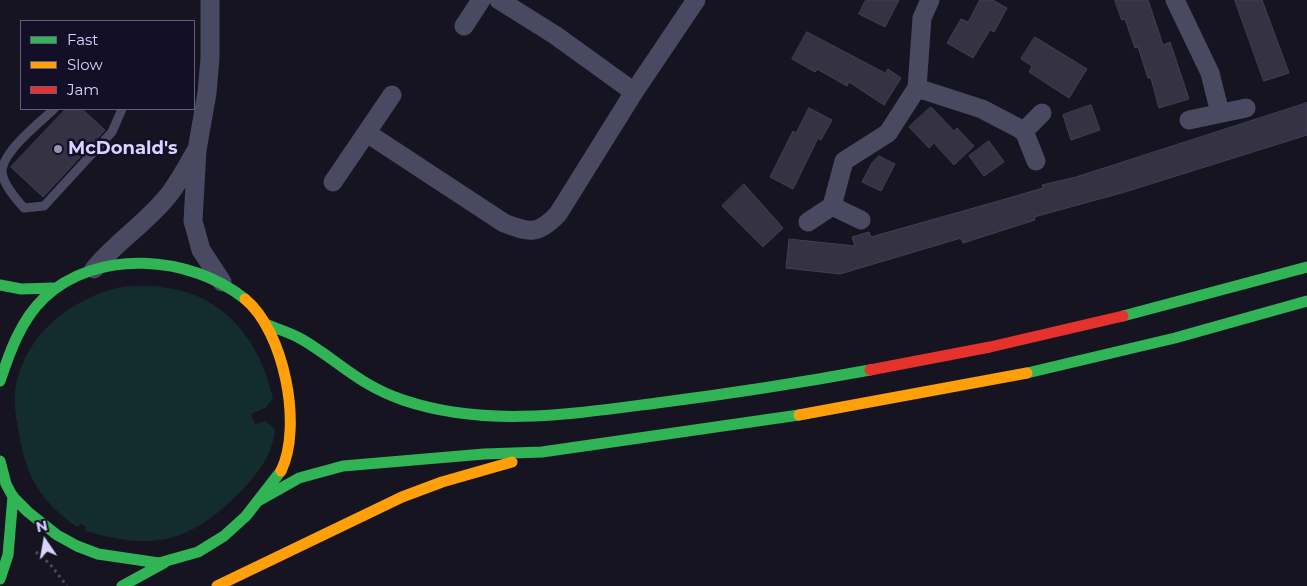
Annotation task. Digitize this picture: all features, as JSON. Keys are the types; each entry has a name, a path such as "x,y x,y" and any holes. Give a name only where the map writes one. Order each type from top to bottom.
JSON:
{"highway":[{"path":"0,381 10,349 32,310 53,288 94,269 154,263 189,269 224,284 254,306 268,325 284,376 290,416 289,441 282,470 238,526 211,546 188,556 164,563 122,586"},
{"path":"268,325 301,339 370,386 409,402 470,415 505,418 693,399 874,370 1045,335 1196,299 1307,267"},
{"path":"0,285 21,289 53,288"},
{"path":"260,500 297,477 321,469 464,455 542,452 774,420 926,393 1049,368 1175,338 1307,302"},
{"path":"217,586 402,497 442,482 483,472 542,452"},
{"path":"0,461 4,480 13,496 53,532 88,551 164,563"},
{"path":"0,579 8,555 13,496"}],"street":[{"path":"210,0 211,39 207,93 197,150 193,221 201,250 224,284"},
{"path":"464,26 482,0"},
{"path":"499,0 555,35 634,92"},
{"path":"366,133 504,224 522,230 535,231 545,227 558,214 634,92 696,0"},
{"path":"808,222 832,206 844,161 888,133 917,88 922,18 930,0"},
{"path":"1175,0 1210,73 1220,113"},
{"path":"917,88 982,109 1024,131 1036,161"},
{"path":"333,182 392,95"},
{"path":"1189,120 1246,108"},
{"path":"1024,131 1042,112"},
{"path":"94,269 110,249 136,229 167,197 197,150"},
{"path":"832,206 861,220"}],"lane":[{"path":"53,110 6,156 2,172 13,195 24,208 44,206 112,132 122,110"}],"path":[{"path":"32,548 50,564 67,586"}],"green space":[{"path":"155,286 185,292 206,300 234,321 245,334 262,365 273,399 265,408 251,414 255,424 265,421 275,429 274,438 268,455 259,471 205,522 187,532 170,538 151,541 109,537 85,531 86,527 81,524 77,527 64,518 37,487 31,476 22,449 16,416 16,385 21,367 29,350 52,322 67,311 82,301 117,288"}],"building":[{"path":"866,0 899,0 885,27 859,14"},
{"path":"980,0 993,0 1007,8 994,32 990,30 973,58 947,43 961,19 968,22"},
{"path":"1115,0 1148,0 1163,45 1170,42 1189,99 1159,108 1151,78 1148,78 1138,47 1135,48 1125,19 1122,20"},
{"path":"1235,0 1262,0 1289,73 1264,81"},
{"path":"807,32 885,73 888,69 901,78 884,105 849,82 847,86 817,69 815,72 792,59"},
{"path":"1035,37 1087,69 1069,98 1029,72 1032,66 1021,59"},
{"path":"1307,103 1307,135 1125,192 1034,217 1035,220 963,243 961,238 840,274 786,268 789,239 855,246 852,237 869,232 871,237 1043,188 1042,185 1076,177"},
{"path":"1091,105 1100,130 1071,140 1063,115"},
{"path":"931,107 954,131 957,128 974,146 954,165 934,143 929,148 909,127"},
{"path":"809,108 832,120 821,140 818,138 793,189 770,177 793,131 796,133"},
{"name":"McDonald's","path":"65,110 83,110 105,130 43,197 11,167"},
{"path":"989,141 1004,162 984,176 969,156"},
{"path":"879,156 895,164 881,191 862,182 872,163"},
{"path":"744,184 783,228 763,247 722,206"}],"traffic: fast":[{"path":"0,381 17,336 36,307 44,298 66,282 90,271 116,265 144,263 171,266 198,273 223,284 245,299"},
{"path":"1123,316 1307,267"},
{"path":"0,285 21,289 53,288"},
{"path":"1027,373 1175,338 1307,301"},
{"path":"268,325 299,338 362,380 388,394 434,409 466,414 529,416 593,411 684,400 870,370"},
{"path":"260,500 299,478 343,466 484,454 542,452 799,415"},
{"path":"0,461 6,484 13,497 28,512 57,535 77,546 98,554 159,563 198,552 224,536 246,516 281,471"},
{"path":"0,579 8,555 13,496"},
{"path":"122,586 164,563"}],"traffic: slow":[{"path":"245,299 259,314 270,333 286,380 290,405 290,430 287,452 281,471"},
{"path":"799,415 1027,373"},
{"path":"217,586 402,497 442,482 512,462"}],"traffic: jam":[{"path":"870,370 990,347 1123,316"}],"place":[{"name":"McDonald's","path":"58,149"}]}
